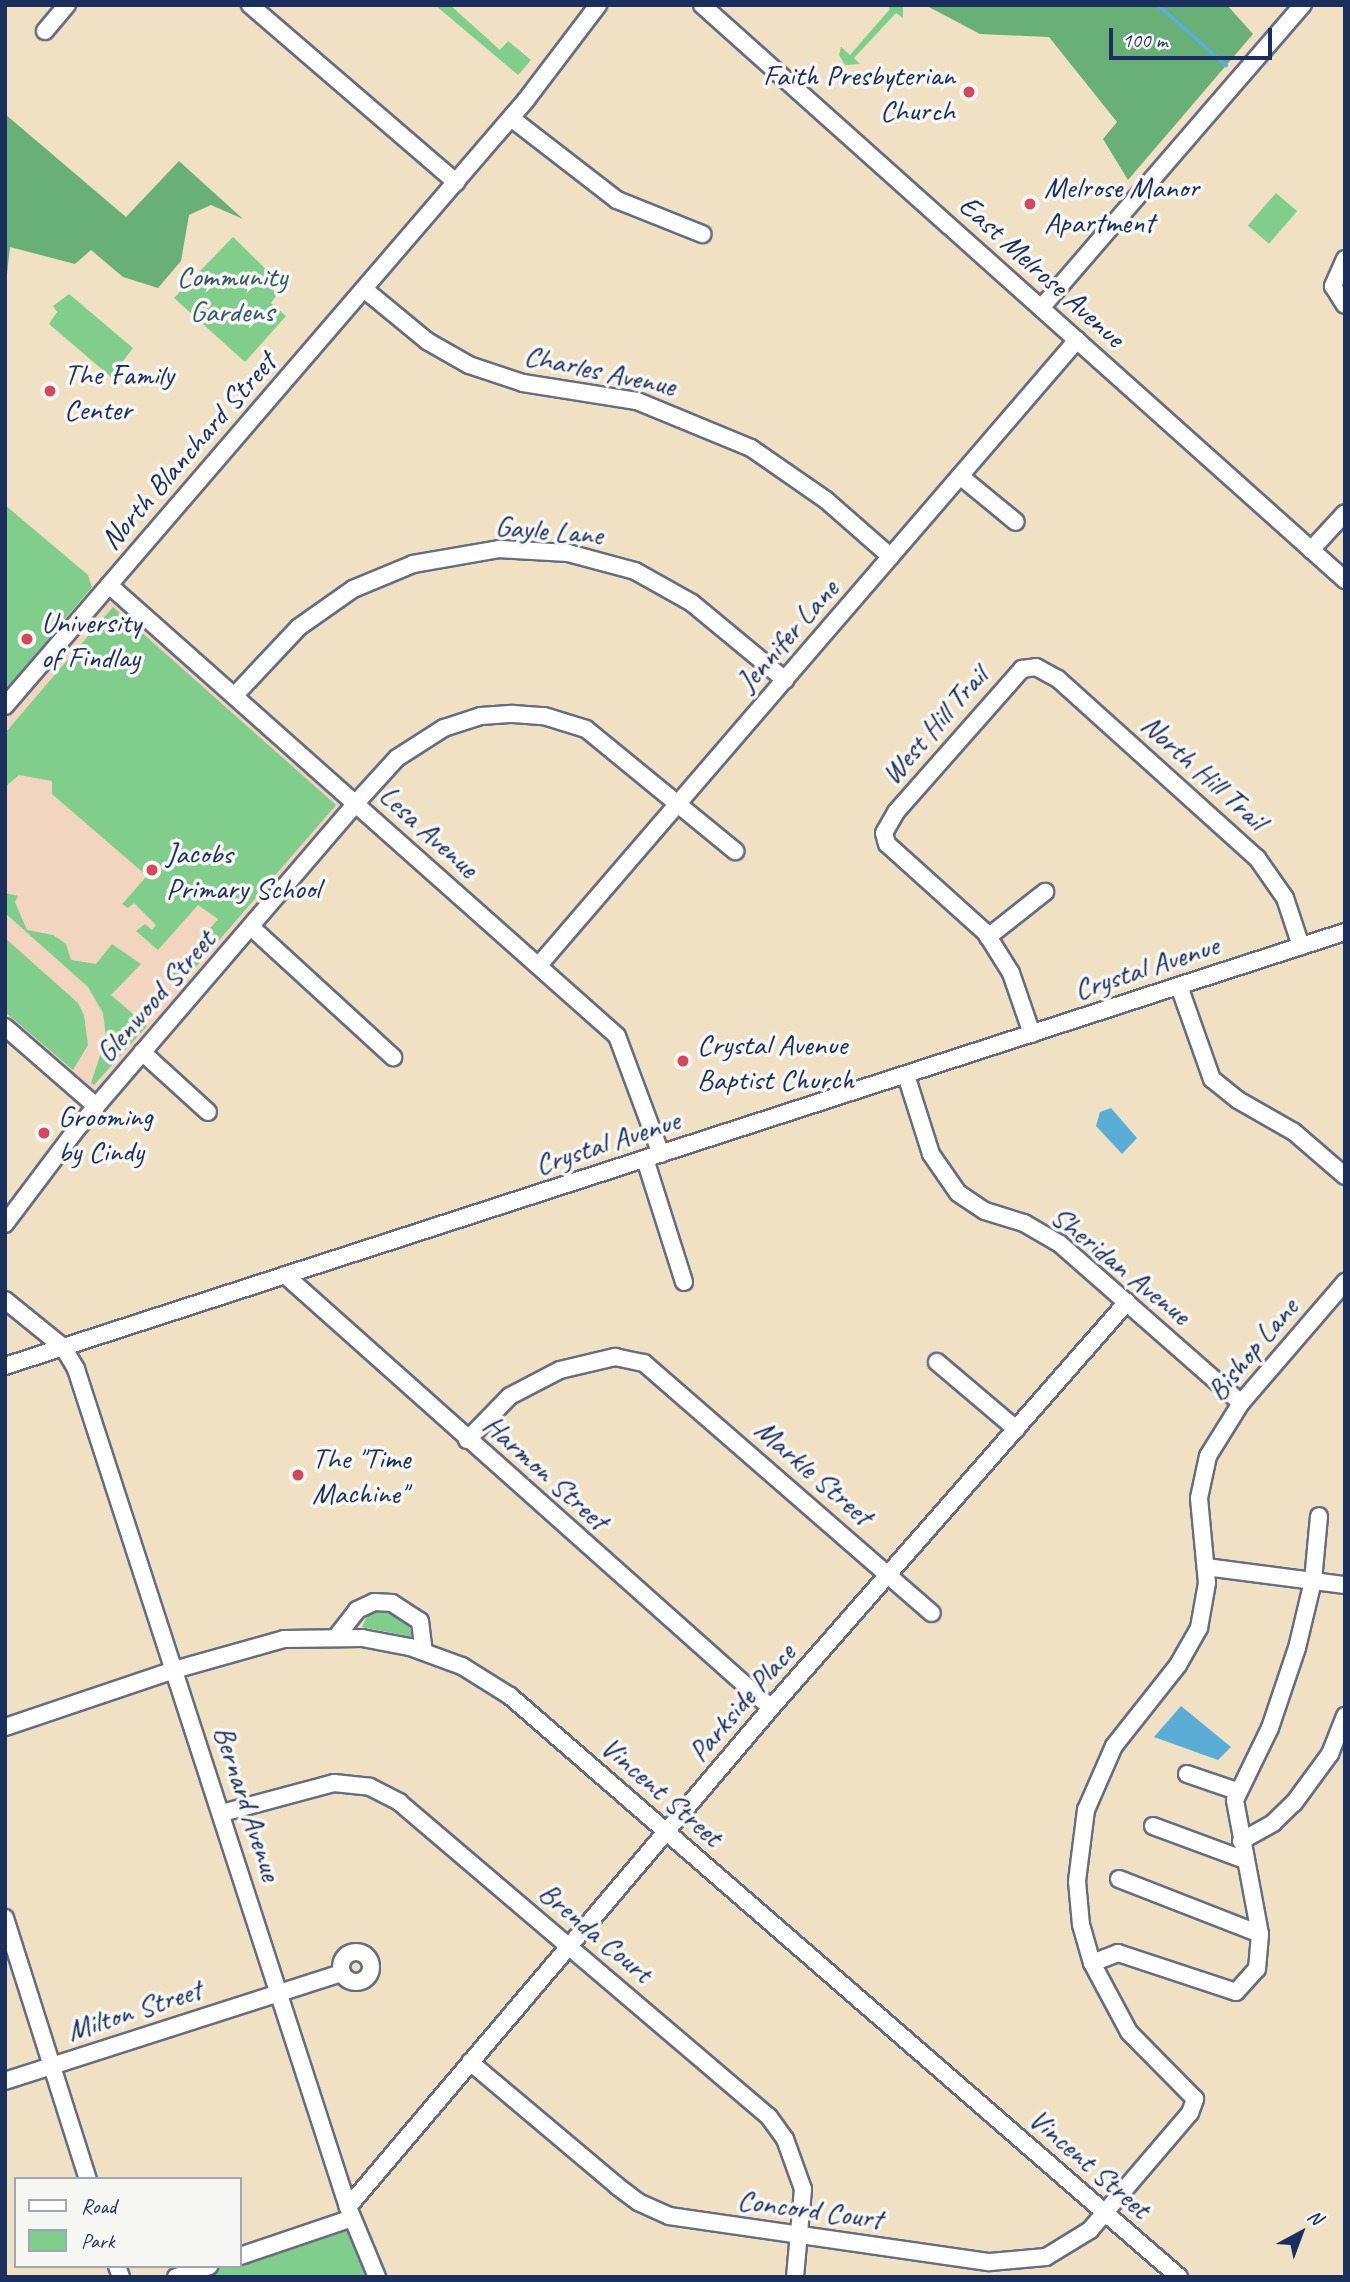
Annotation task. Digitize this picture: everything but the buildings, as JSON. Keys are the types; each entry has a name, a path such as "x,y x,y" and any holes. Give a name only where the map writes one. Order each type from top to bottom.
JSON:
{"street":[{"path":"45,31 67,5"},
{"path":"250,5 456,182"},
{"name":"North Blanchard Street","path":"5,706 511,118 598,5"},
{"name":"East Melrose Avenue","path":"702,5 1345,580"},
{"path":"1041,308 1303,5"},
{"path":"511,118 617,200 702,234"},
{"path":"1340,300 1333,277 1345,258"},
{"name":"Charles Avenue","path":"364,289 427,341 469,365 523,383 637,401 741,443 786,470 891,557"},
{"name":"Jennifer Lane","path":"539,965 1077,340"},
{"path":"960,477 1016,522"},
{"path":"1311,550 1345,513"},
{"name":"Gayle Lane","path":"235,695 299,627 353,589 413,564 499,549 568,553 635,571 692,603 785,680"},
{"name":"Lesa Avenue","path":"109,585 539,965 621,1042 684,1282"},
{"name":"West Hill Trail","path":"988,936 887,844 884,833 896,811 1004,684 1022,669 1037,667"},
{"name":"North Hill Trail","path":"1037,667 1089,704 1256,858 1285,898 1301,946"},
{"name":"Glenwood Street","path":"5,1224 96,1106 356,803 397,758 423,739 465,720 513,714 544,716 586,729 735,851"},
{"path":"1032,1034 1011,974 988,936 1045,892"},
{"path":"251,927 393,1057"},
{"name":"Crystal Avenue","path":"5,1366 1345,932"},
{"path":"1179,986 1212,1079 1238,1100 1294,1132 1345,1176"},
{"path":"5,1027 96,1106"},
{"path":"142,1052 208,1112"},
{"name":"Sheridan Avenue","path":"906,1075 931,1154 958,1194 985,1211 1039,1230 1127,1302 1241,1403"},
{"name":"Harmon Street","path":"285,1275 467,1440 771,1708"},
{"name":"Bishop Lane","path":"1206,1567 1199,1508 1208,1456 1241,1403 1345,1282"},
{"path":"5,1300 63,1348"},
{"name":"Parkside Place","path":"350,2213 470,2062 771,1708 1127,1302"},
{"name":"Bernard Avenue","path":"63,1348 76,1369 350,2213 377,2277"},
{"name":"Markle Street","path":"467,1440 510,1396 568,1367 615,1357 644,1363 659,1372 932,1613"},
{"path":"937,1362 1016,1429"},
{"path":"1319,1516 1312,1580 1270,1728 1237,1791 1241,1840 1260,1934 1257,1969 1236,1992 1118,1954 1092,1963 1081,1925 1077,1881 1086,1810 1118,1739 1192,1643 1204,1609 1206,1567 1312,1580 1345,1585"},
{"path":"337,1636 357,1610 374,1602 392,1602 420,1621 424,1651"},
{"name":"Vincent Street","path":"5,1727 174,1670 268,1642 337,1636 424,1651 483,1677 510,1696 1179,2277"},
{"path":"1241,1840 1273,1823 1294,1803 1330,1754 1345,1716"},
{"path":"1187,1774 1237,1791"},
{"name":"Brenda Court","path":"222,1813 319,1784 354,1783 379,1790 569,1946 769,2118 785,2139 799,2175 804,2203 795,2277"},
{"path":"1153,1826 1245,1860"},
{"path":"1119,1879 1260,1934"},
{"path":"5,1918 87,2177"},
{"name":"Concord Court","path":"470,2062 645,2206 689,2220 990,2262 1026,2262 1074,2243 1105,2213 1190,2113 1195,2099 1129,2032 1092,1963"},
{"name":"Milton Street","path":"5,2081 342,1973"},
{"path":"242,2255 350,2213"},
{"path":"176,2277 203,2268"}],"shaded area":[{"name":"Jacobs Primary School","path":"109,585 356,803 96,1106 5,1027 5,706"}],"green space":[{"path":"435,5 450,5 500,50 508,41 531,60 518,75"},
{"path":"887,5 903,5 903,18 896,13 854,58 860,64 845,65 839,55 841,47 850,55 890,9"},
{"path":"925,5 1227,5 1253,34 1128,180 1103,139 1117,122 1049,37 980,34"},
{"path":"5,114 126,217 179,161 243,219 211,205 189,215 181,261 158,288 123,277 91,250 75,264 10,247 5,292"},
{"path":"1276,193 1297,211 1269,244 1248,225"},
{"name":"Community Gardens","path":"233,237 283,286 271,303 286,316 245,362 174,298"},
{"path":"69,294 133,348 111,377 49,324 57,312 53,306"},
{"name":"University of Findlay","path":"5,505 88,575 92,587 5,690"},
{"path":"113,607 336,805 176,990 168,978 218,919 198,905 158,950 136,931 145,924 152,930 156,925 134,903 128,908 122,904 147,876 52,794 52,781 19,775 5,787 5,733"},
{"path":"5,893 18,896 15,902 27,930 53,935 66,944 71,960 96,964 112,944 141,964 111,995 147,1026 94,1085 91,1083 106,1037 103,1013 88,987 5,913"},
{"path":"5,938 78,1003 84,1015 88,1045 73,1070 5,1012"},
{"path":"382,1609 407,1621 413,1637 362,1627 367,1616"},
{"path":"352,2218 377,2277 174,2277 200,2268 242,2268 242,2254"}],"water":[{"path":"1111,1108 1137,1138 1122,1154 1096,1126 1100,1112"},
{"path":"1181,1706 1231,1747 1218,1760 1154,1737"}],"waterway":[{"path":"1158,5 1226,65"}],"place":[{"name":"Faith Presbyterian Church","path":"969,92"},
{"name":"Melrose Manor Apartment","path":"1030,204"},
{"name":"The Family Center","path":"50,391"},
{"name":"University of Findlay","path":"27,639"},
{"name":"Jacobs Primary School","path":"152,870"},
{"name":"Crystal Avenue Baptist Church","path":"683,1061"},
{"name":"Grooming by Cindy","path":"44,1133"},
{"name":"The \"Time Machine\"","path":"298,1475"}]}
